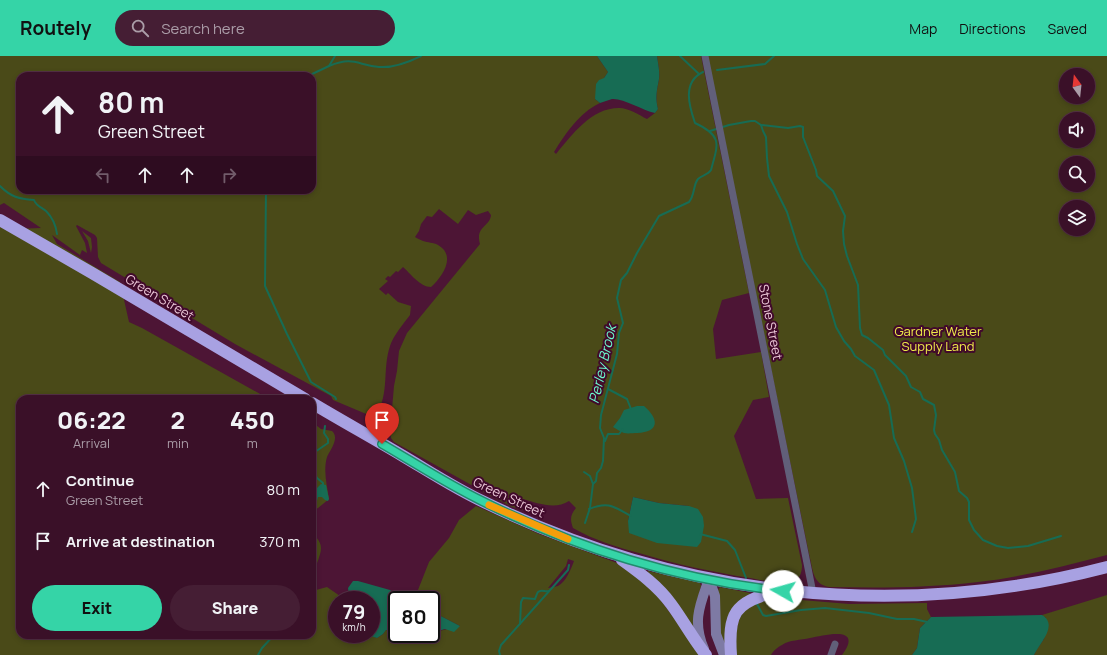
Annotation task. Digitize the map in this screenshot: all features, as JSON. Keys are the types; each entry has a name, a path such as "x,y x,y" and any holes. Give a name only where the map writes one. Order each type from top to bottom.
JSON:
{"highway":[{"name":"Green Street","path":"0,220 298,395"},
{"name":"Green Street","path":"316,405 439,478 483,502 554,533 613,554 656,567 709,579 783,591"},
{"path":"613,554 640,573 664,595 706,655"},
{"path":"732,655 730,632 732,621 739,608 756,597 783,591 888,596 956,593 1039,582 1107,567"}],"street":[{"name":"Stone Street","path":"705,56 813,593"},
{"path":"706,655 700,638 698,617 701,600 709,579"},
{"path":"709,579 715,596 716,634 724,655"},
{"path":"831,655 835,644"}],"green space":[{"path":"0,56 597,56 608,72 595,99 600,103 592,107 579,118 554,152 556,154 583,124 609,109 623,108 647,119 655,113 658,109 656,97 659,68 657,56 701,56 749,293 722,300 713,329 716,359 761,352 769,397 753,400 734,436 756,499 788,498 802,565 800,575 795,581 788,583 777,583 680,564 614,546 597,540 573,528 571,518 576,508 569,501 564,504 546,505 523,499 523,510 512,507 394,442 391,438 390,432 399,351 407,333 480,244 479,234 490,219 491,215 488,211 476,215 468,210 458,224 439,209 432,217 427,216 421,224 415,237 423,241 436,244 444,250 447,260 443,272 431,287 423,285 403,267 390,277 388,276 385,279 388,281 379,289 386,295 388,293 398,302 411,306 410,315 391,342 386,364 383,398 376,415 371,416 333,400 331,396 235,344 101,263 98,257 97,238 95,235 77,225 76,226 85,243 87,253 82,250 80,255 52,235 57,244 120,282 129,322 262,395 16,395 16,639 316,639 316,590 327,587 333,591 328,591 328,643 380,643 380,636 386,630 388,630 388,643 440,643 440,631 460,626 440,616 440,591 418,590 429,562 449,538 459,520 476,506 539,534 617,563 651,587 701,655 0,655 0,221 13,229 41,228 4,203 0,205","holes":["633,497 659,503 689,506 628,521","568,559 574,561 563,582 558,586 548,588 566,566"]},
{"name":"Gardner Water Supply Land","path":"707,56 1107,56 1107,555 1043,571 994,580 959,584 904,587 829,587 819,583 813,570"},
{"path":"82,231 91,238 91,253 88,241"},
{"path":"316,425 321,429 332,431 335,437 334,444 327,457 325,468 329,499 316,509"},
{"path":"316,537 321,547 321,552 316,566"},
{"path":"648,571 700,583 701,586 696,605 695,630 647,573"},
{"path":"720,587 750,593 751,595 745,598 728,650 720,639 718,590"},
{"path":"1107,595 1107,655 1034,655 1044,639 1046,618 1042,615"},
{"path":"766,597 849,604 927,603 927,609 931,617 920,628 917,648 912,655 842,655 848,646 848,639 840,634 833,634 785,643 777,648 771,655 736,655 735,634 741,613"}],"shaded area":[{"path":"597,56 657,56 659,76 656,97 658,109 655,113 622,100 612,99 600,103 595,99 596,84 599,80 604,78 608,72"},
{"path":"637,406 644,406 652,416 655,424 650,430 637,433 623,433 613,427 624,410"},
{"path":"321,484 326,485 329,499 328,501 322,497 318,497 316,502 316,489"},
{"path":"633,497 659,503 689,506 698,509 703,517 704,526 701,542 697,547 657,543 629,533 628,521"},
{"path":"353,581 358,581 392,591 388,591 388,630 386,630 380,636 380,591 348,591 348,588"},
{"path":"1042,615 1047,619 1049,624 1048,629 1034,655 912,655 917,648 920,628 931,617"},
{"path":"440,616 460,626 454,632 445,629 440,630"}],"waterway":[{"path":"316,72 329,66 335,56"},
{"path":"329,66 350,61 372,66 390,67 421,56"},
{"path":"680,56 699,74"},
{"name":"Perley Brook","path":"717,70 765,64 774,56"},
{"name":"Perley Brook","path":"585,523 590,508 593,484 596,481 597,473 601,468 603,461 604,438 600,428 601,415 617,354 619,333 623,323 617,298 621,280 627,273 659,216 689,202 696,181 711,170 716,142 710,132 695,123 689,102 692,82 696,76 703,72"},
{"path":"710,131 729,125 751,121 755,121 761,125 766,137 769,176 787,212 803,259 825,290 836,327 844,341 855,356 874,370 889,405 894,438 904,461 912,488 916,519 912,532"},
{"path":"761,125 788,128 803,127 803,137 817,176 833,191 845,216 843,231 844,244 858,285 860,328 862,335 883,350 885,355 906,376 911,387 920,392 923,399 934,405 936,415 934,430 935,434 939,440 942,450 955,472 959,491 967,498 969,502 969,520 974,530 983,540 997,546 1008,548 1028,546 1061,536"},
{"path":"0,186 8,193 16,197 34,200 37,205 46,211 50,216 55,225 57,234"},
{"path":"266,194 265,286 311,382 336,399"},
{"path":"608,389 627,399 631,409"},
{"path":"316,451 328,443 328,439 324,433 325,426"},
{"path":"605,441 608,434 619,434 623,429"},
{"path":"584,472 590,476 593,484"},
{"path":"316,476 323,483 323,485"},
{"path":"589,509 607,505 631,516"},
{"path":"700,534 727,541 735,550 746,578"},
{"name":"Perley Brook","path":"500,655 499,651 501,645 568,570 569,565"},
{"path":"520,624 521,602 523,598 535,599 539,591 549,591"},
{"path":"757,604 763,615 766,616 801,610 825,608 869,613 897,619 914,619 927,622"},
{"path":"258,655 270,639"}],"slow traffic":[{"path":"489,505 568,539"}],"route":[{"path":"382,444 483,502 536,526 582,544 608,553 680,573 724,582 783,591"}]}
